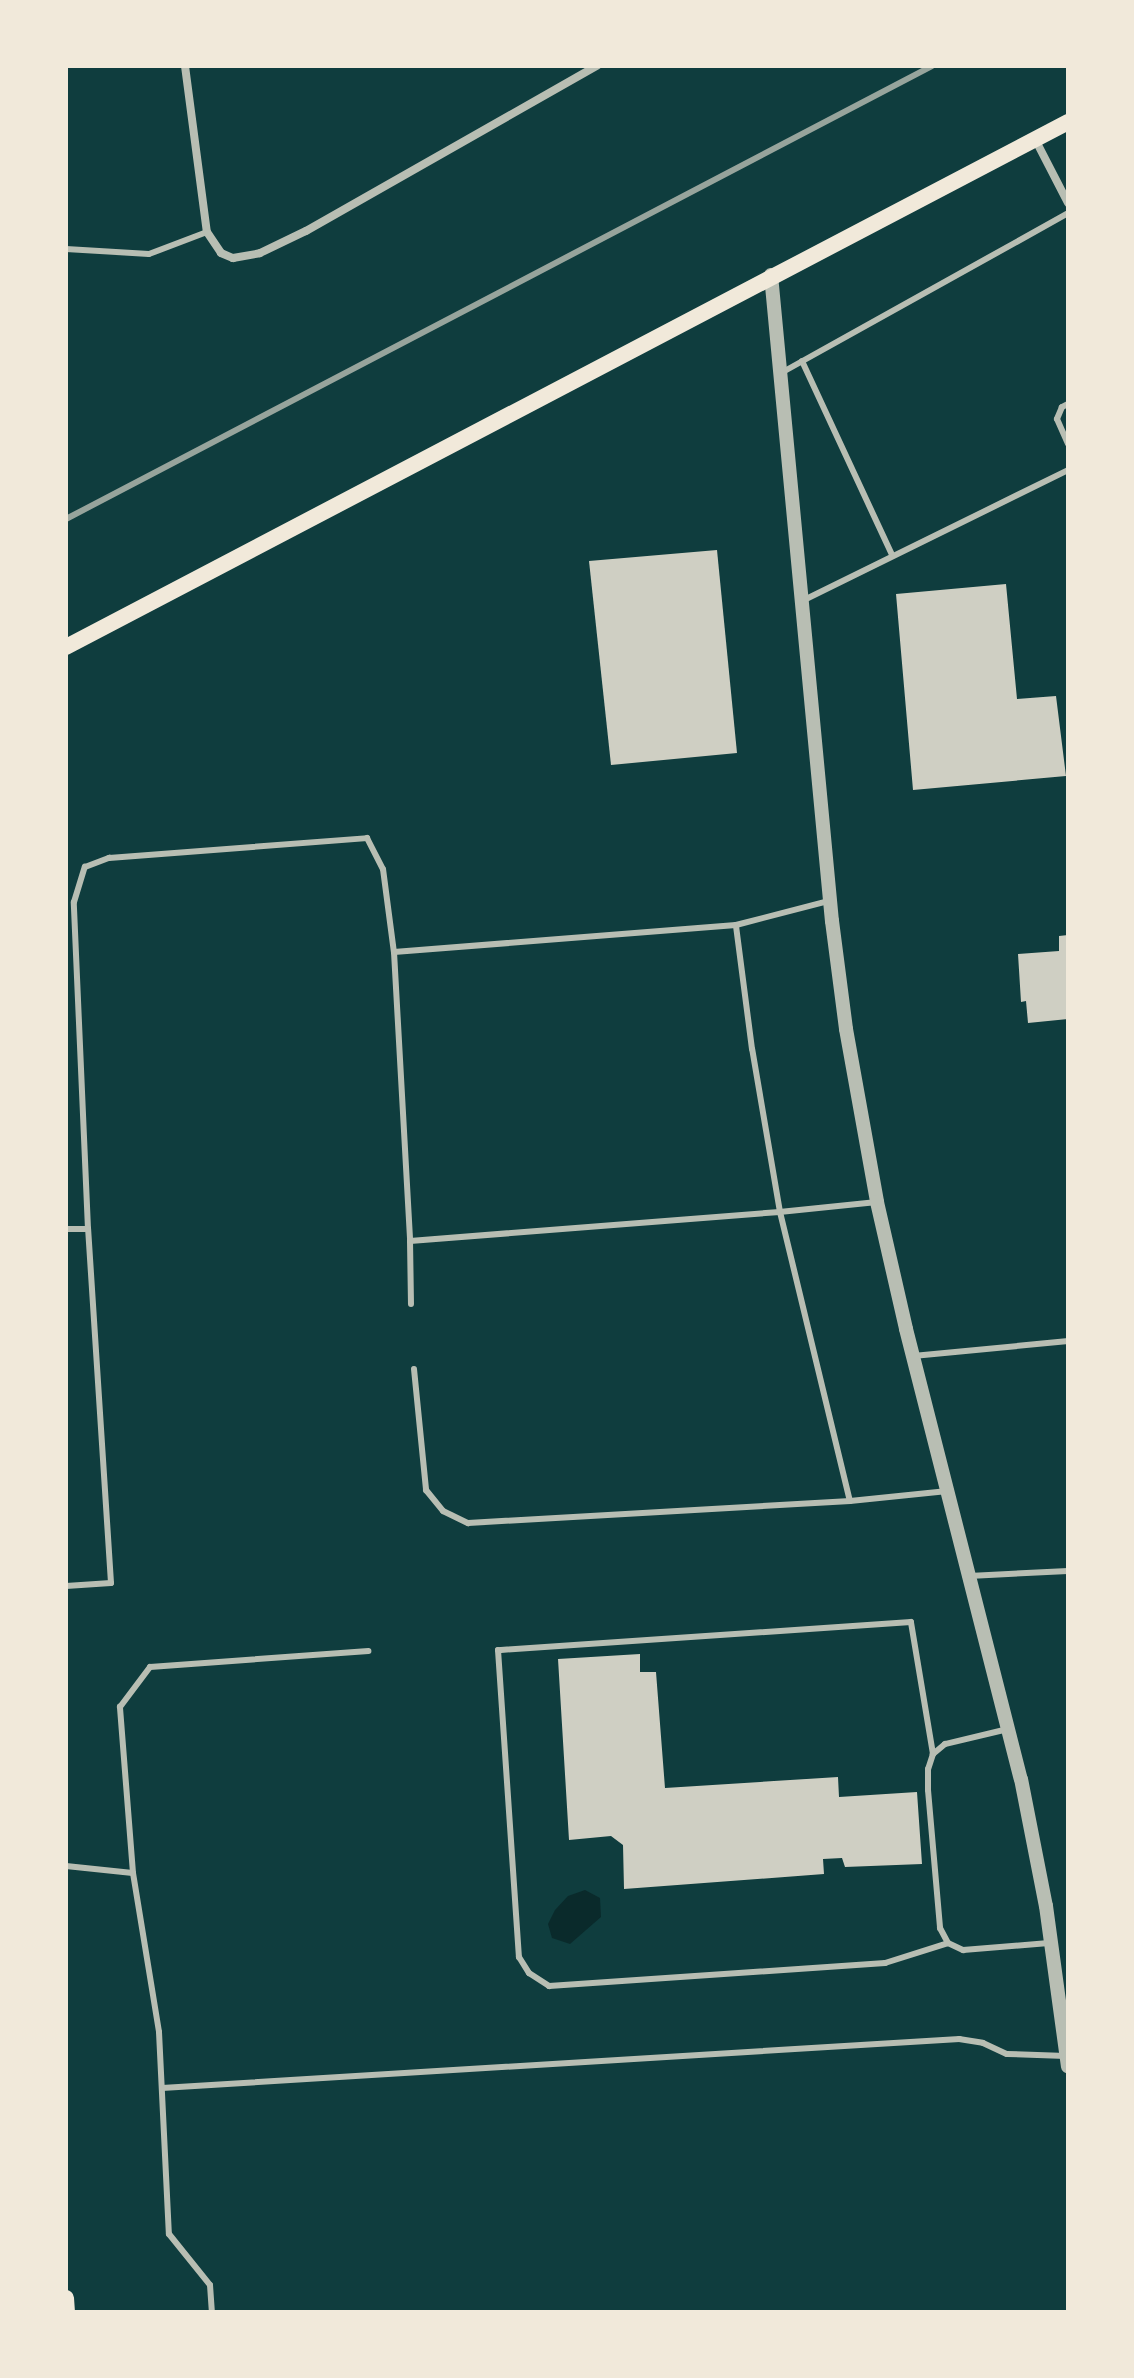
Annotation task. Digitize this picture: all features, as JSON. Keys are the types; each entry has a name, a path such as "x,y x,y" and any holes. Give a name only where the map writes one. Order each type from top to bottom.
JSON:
{"main road":[{"path":"66,647 1068,122"},
{"path":"66,2298 67,2312"}],"street":[{"path":"185,66 207,232 221,253 233,258 260,253 306,231 597,66"},
{"path":"1035,139 1068,203"},
{"path":"771,275 846,1029 877,1202 1008,1729 1051,1943 1067,2061"}],"lane":[{"path":"781,373 1068,213"},
{"path":"66,249 149,254 207,232"},
{"path":"802,361 892,555"},
{"path":"1068,404 1057,419 1068,444"},
{"path":"802,601 1068,470"},
{"path":"66,1586 111,1583 88,1229 74,902 85,867 109,858 367,838 383,869 394,952 411,1304"},
{"path":"394,952 736,925 831,900"},
{"path":"736,925 752,1049 780,1212 850,1501"},
{"path":"410,1241 877,1202"},
{"path":"66,1229 88,1229"},
{"path":"913,1356 1068,1341"},
{"path":"414,1369 426,1490 443,1511 468,1523 850,1501 947,1491"},
{"path":"969,1576 1068,1571"},
{"path":"948,1943 885,1963 549,1986 529,1973 519,1957 498,1650 911,1622 933,1754 928,1769 928,1790 940,1928 948,1943 963,1950 983,1951 1051,1943"},
{"path":"212,2312 210,2285 169,2234 159,2032 133,1873 120,1707 150,1667 368,1651"},
{"path":"933,1754 945,1744 1008,1729"},
{"path":"66,1866 133,1873"},
{"path":"162,2088 959,2039 983,2043 1007,2054 1067,2061"}],"water":[{"path":"585,1890 600,1898 601,1917 570,1944 552,1938 548,1924 555,1910 568,1896"}],"building":[{"path":"717,550 737,753 611,765 589,561"},
{"path":"1006,584 1017,699 1056,696 1066,776 913,790 896,594"},
{"path":"1068,935 1068,1019 1028,1023 1026,1001 1021,1002 1018,954 1059,951 1059,936"},
{"path":"640,1654 640,1672 656,1672 665,1788 838,1777 839,1797 917,1792 922,1864 845,1867 842,1858 823,1859 824,1874 624,1889 623,1845 611,1836 569,1840 558,1659"}],"railway":[{"path":"66,519 932,66"}]}
